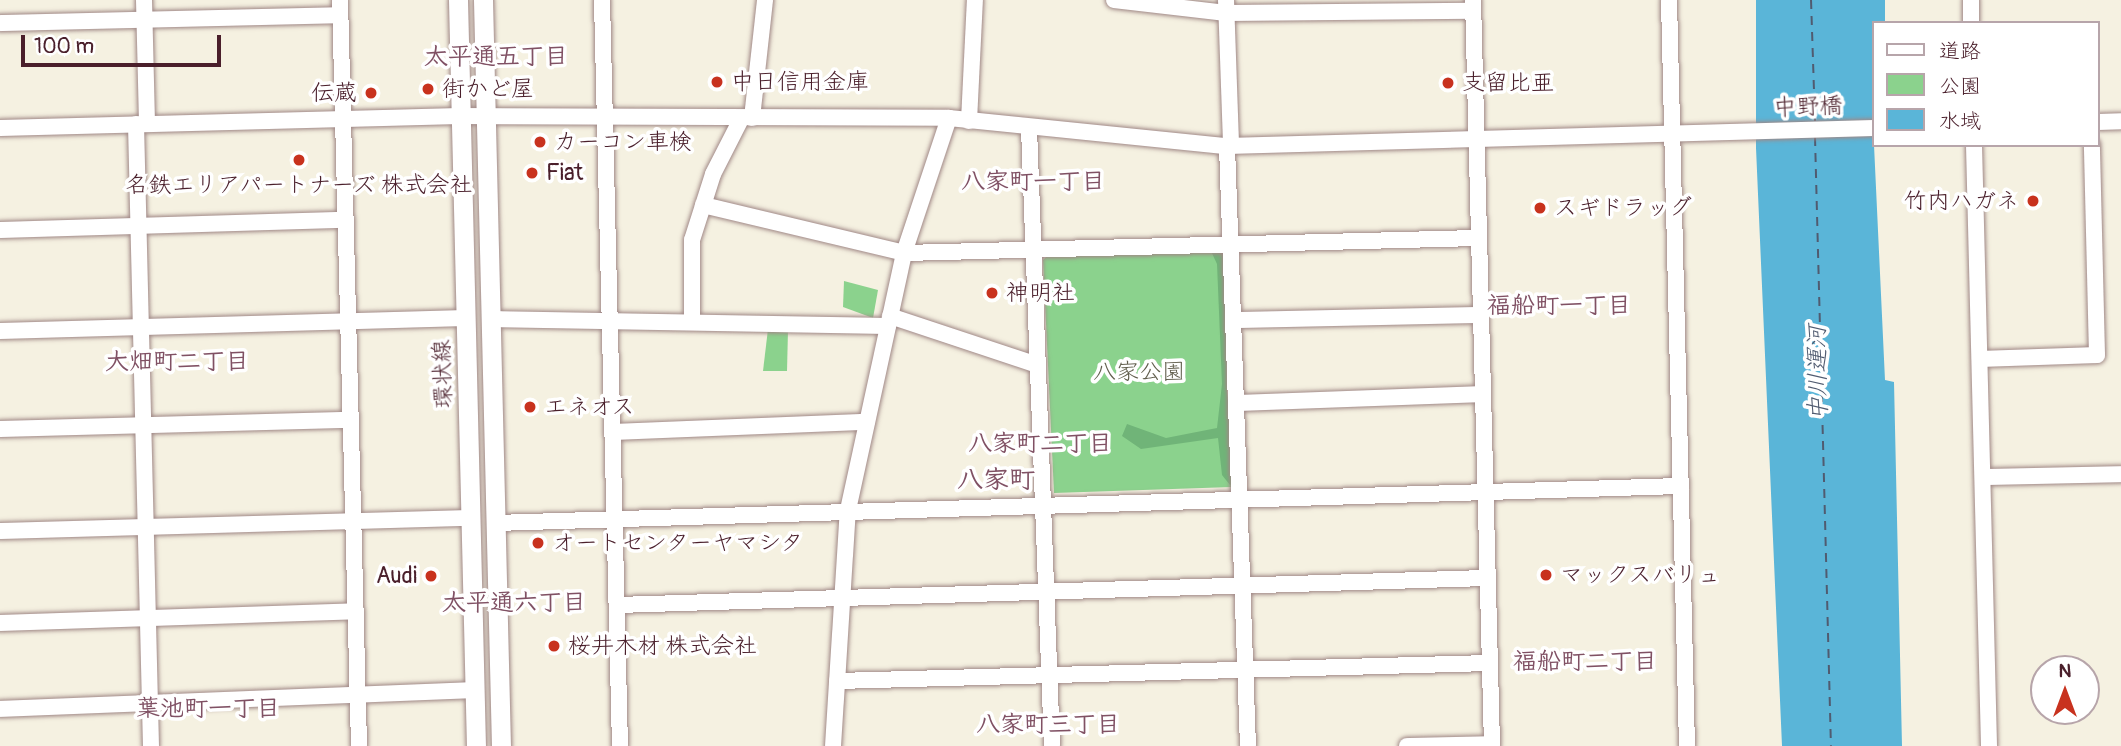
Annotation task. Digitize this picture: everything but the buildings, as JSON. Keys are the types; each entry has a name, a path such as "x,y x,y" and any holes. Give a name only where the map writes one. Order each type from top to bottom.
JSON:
{"main road":[{"name":"環状線","path":"458,0 476,746"},
{"path":"482,0 501,746"}],"street":[{"path":"144,0 139,226 151,746"},
{"path":"602,0 620,746"},
{"path":"692,322 692,240 703,205 746,119 765,0"},
{"path":"969,121 975,0"},
{"path":"1114,0 1226,7 1473,6 1492,745 1407,746"},
{"path":"1669,0 1687,746"},
{"path":"1971,0 1971,21"},
{"path":"0,23 144,19 340,7 359,746"},
{"path":"1226,7 1232,246 1243,499 1248,746"},
{"name":"中野橋","path":"0,128 460,116 949,118 1229,146 1872,128"},
{"path":"833,746 848,510 904,253 949,118"},
{"path":"2100,122 2121,121"},
{"path":"1029,128 1052,746"},
{"path":"1974,147 1989,746"},
{"path":"1980,359 2098,355 2092,147"},
{"path":"703,205 904,253 1478,238"},
{"path":"0,230 345,220"},
{"path":"1235,320 1480,315"},
{"path":"0,331 466,318"},
{"path":"490,319 889,321 1037,365"},
{"path":"1239,403 1483,394"},
{"path":"0,429 351,420"},
{"path":"613,432 867,422"},
{"path":"1983,477 2121,474"},
{"path":"495,523 1681,486"},
{"path":"0,531 471,518"},
{"path":"617,605 1488,578"},
{"path":"0,623 356,611"},
{"path":"837,681 1490,663"},
{"path":"0,709 474,690"}],"green space":[{"path":"1226,250 1227,391 1236,481 1230,485 1222,475 1218,438 1141,449 1122,436 1127,424 1166,438 1217,428 1222,384 1217,264 1211,251"},
{"name":"八家公園","path":"1220,251 1232,487 1054,493 1043,260 1048,255"},
{"path":"844,281 878,290 873,318 843,307"},
{"path":"768,329 788,330 787,371 763,371"}],"water":[{"name":"中川運河","path":"1756,0 1885,0 1885,21 1872,21 1872,147 1885,380 1894,382 1902,746 1782,746 1756,148"}],"ferry route":[{"path":"1811,0 1815,121"},
{"path":"1815,137 1831,746"}],"place":[{"name":"中日信用金庫","path":"717,82"},
{"name":"支留比亜","path":"1448,83"},
{"name":"街かど屋","path":"428,89"},
{"name":"伝蔵","path":"371,93"},
{"name":"カーコン車検","path":"540,142"},
{"name":"名鉄エリアパートナーズ 株式会社","path":"299,160"},
{"name":"Fiat","path":"532,173"},
{"name":"竹内ハガネ","path":"2033,201"},
{"name":"スギドラッグ","path":"1540,208"},
{"name":"神明社","path":"992,293"},
{"name":"エネオス","path":"530,407"},
{"name":"オートセンターヤマシタ","path":"538,543"},
{"name":"マックスバリュ","path":"1546,575"},
{"name":"Audi","path":"431,576"},
{"name":"桜井木材 株式会社","path":"554,646"}],"district":[{"name":"太平通五丁目","path":"496,57"},
{"name":"八家町一丁目","path":"1033,182"},
{"name":"福船町一丁目","path":"1559,306"},
{"name":"大畑町二丁目","path":"177,362"},
{"name":"八家町二丁目","path":"1040,444"},
{"name":"八家町","path":"996,481"},
{"name":"太平通六丁目","path":"514,603"},
{"name":"福船町二丁目","path":"1585,662"},
{"name":"葉池町一丁目","path":"208,709"},
{"name":"八家町三丁目","path":"1048,725"}]}
